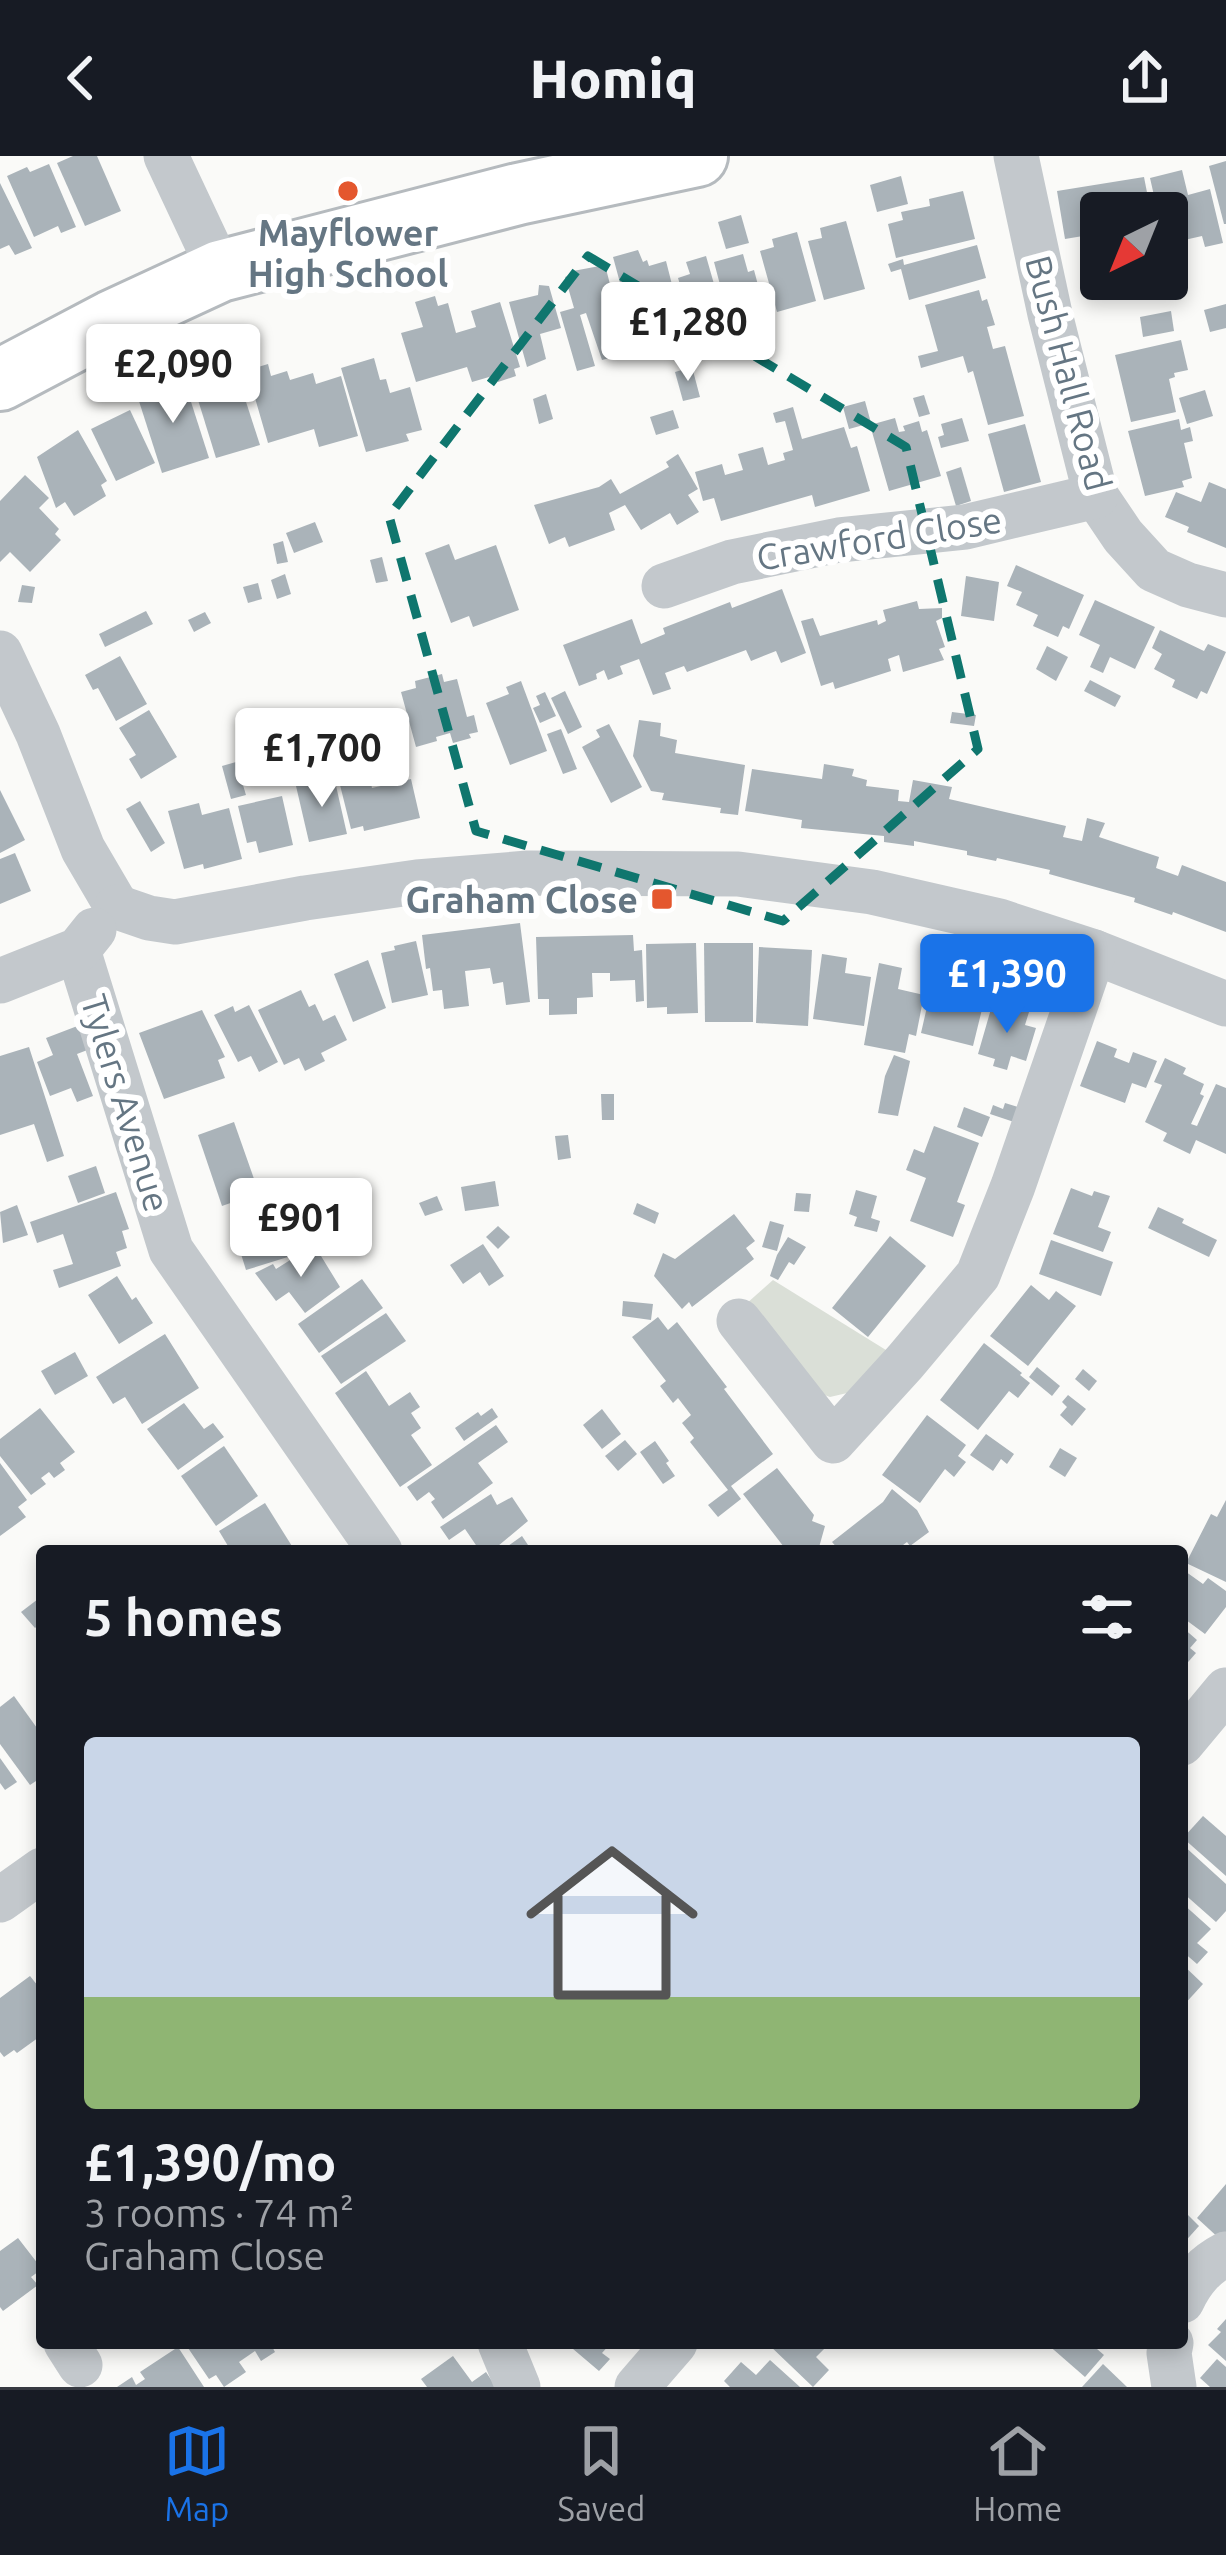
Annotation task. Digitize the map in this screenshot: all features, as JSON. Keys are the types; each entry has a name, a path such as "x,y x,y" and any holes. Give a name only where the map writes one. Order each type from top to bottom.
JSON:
{"main road":[{"path":"0,380 112,320 220,271 518,194 698,156"}],"street":[{"path":"166,156 220,271"},
{"name":"Bush Hall Road","path":"1016,156 1096,496 1154,570 1226,596"},
{"name":"Crawford Close","path":"664,586 732,562 839,540 965,527 1096,496"},
{"path":"0,653 83,849 118,907 149,918 175,922 417,882 528,873 738,874 872,892 999,921 1226,1004"},
{"path":"0,981 77,950 118,907"},
{"name":"Tylers Avenue","path":"77,950 171,1250 376,1545"},
{"path":"739,1322 843,1456 905,1362 977,1275 1094,952"},
{"path":"1188,1736 1226,1690"},
{"path":"0,1900 36,1874"},
{"path":"1188,2288 1212,2261 1226,2254"},
{"path":"502,2349 518,2387"},
{"path":"637,2387 670,2349"},
{"path":"1170,2349 1174,2387"}],"highlighted area":[{"path":"588,256 906,447 978,749 783,921 476,831 389,516"}],"shaded area":[{"path":"773,1280 894,1355 860,1390 830,1397 808,1389 746,1304"}],"building":[{"path":"73,156 97,156 121,211 85,226 57,163"},
{"path":"1226,161 1226,224 1224,224 1209,166"},
{"path":"49,164 76,227 61,233 58,226 34,237 7,176"},
{"path":"1182,170 1187,192 1153,192 1150,178"},
{"path":"901,176 908,204 877,212 870,185"},
{"path":"1144,177 1147,192 1080,192 1080,236 1065,239 1057,191"},
{"path":"0,183 32,248 15,255 9,245 0,249"},
{"path":"1210,189 1223,243 1205,247 1202,236 1188,239 1188,195"},
{"path":"963,191 975,239 896,258 888,224 903,220 901,212 930,206 929,199"},
{"path":"741,215 749,243 726,249 718,222"},
{"path":"846,221 865,289 824,300 808,241 822,238 820,228"},
{"path":"797,232 816,301 777,312 760,251 774,247 772,239"},
{"path":"977,245 986,278 909,300 901,269 891,272 888,264 903,259 904,265"},
{"path":"638,250 649,266 666,261 682,324 656,330 653,322 632,327 613,257"},
{"path":"743,254 748,272 754,270 766,315 749,319 751,329 733,334 714,262"},
{"path":"706,256 722,312 691,321 678,278 690,274 686,262"},
{"path":"605,265 625,354 602,360 586,313 580,315 595,366 577,371 560,312 574,308 565,277"},
{"path":"539,285 549,286 561,328 540,334 546,359 527,367 509,302 538,295"},
{"path":"979,290 995,325 987,327 993,349 1005,346 1024,416 988,425 973,371 968,373 963,356 921,368 918,356 938,351 925,305"},
{"path":"435,296 438,306 448,303 456,333 476,327 471,311 500,302 520,367 514,369 516,376 498,382 496,375 472,382 467,367 416,382 401,333 423,327 415,302"},
{"path":"1226,304 1226,328 1210,332 1204,310"},
{"path":"1171,311 1174,331 1143,337 1140,317"},
{"path":"1181,340 1188,370 1169,379 1176,412 1131,422 1115,355"},
{"path":"374,358 380,380 386,379 390,393 410,387 422,430 406,434 409,441 366,452 341,368"},
{"path":"268,364 271,376 287,371 290,380 313,373 316,384 341,376 358,436 319,447 314,429 268,443 255,398 249,400 241,372"},
{"path":"692,367 700,397 683,401 675,372"},
{"path":"237,374 260,445 216,458 194,387"},
{"path":"184,380 209,458 162,473 137,395"},
{"path":"1205,390 1213,416 1187,424 1179,398"},
{"path":"546,394 553,419 539,424 533,399"},
{"path":"924,395 930,414 919,417 913,398"},
{"path":"865,401 871,423 849,429 843,407"},
{"path":"793,407 802,439 844,427 851,448 857,446 870,491 815,507 812,495 721,521 714,498 703,501 695,472 722,464 725,475 743,470 738,454 763,447 768,465 785,460 783,453 793,450 785,421 776,423 773,413"},
{"path":"130,410 155,463 116,481 91,429"},
{"path":"673,410 679,428 656,435 650,417"},
{"path":"895,418 899,432 919,421 922,432 927,430 941,476 889,491 870,425"},
{"path":"962,418 969,441 941,448 941,424"},
{"path":"1179,419 1181,430 1190,427 1193,441 1184,443 1192,478 1182,481 1184,487 1145,496 1128,431"},
{"path":"1025,424 1041,482 1004,492 988,434"},
{"path":"78,430 107,481 101,485 106,496 74,516 65,502 56,508 37,457"},
{"path":"678,454 698,489 688,495 699,512 677,525 670,513 641,530 625,505 609,513 615,530 569,547 565,537 549,544 534,505 599,487 611,479 620,494 669,467 666,462"},
{"path":"961,467 971,501 956,506 946,472"},
{"path":"25,475 49,498 39,508 59,529 55,534 61,540 30,572 10,552 0,562 0,501"},
{"path":"1209,482 1226,489 1226,548 1165,517 1176,492 1201,502"},
{"path":"315,522 323,542 294,553 286,533"},
{"path":"283,541 288,562 277,564 273,544"},
{"path":"449,544 455,560 496,545 519,610 473,627 469,616 451,623 425,553"},
{"path":"382,557 388,581 376,583 370,560"},
{"path":"1016,565 1084,595 1069,629 1063,626 1058,637 1033,626 1038,615 1016,605 1022,592 1007,586"},
{"path":"285,574 291,594 277,599 271,580"},
{"path":"966,576 999,582 994,621 961,616"},
{"path":"258,583 262,599 248,603 243,587"},
{"path":"22,585 35,587 32,603 18,602"},
{"path":"782,589 806,653 781,663 776,651 751,661 746,650 687,672 684,666 665,673 671,689 653,695 639,659 620,666 623,674 608,680 604,670 596,674 597,679 579,686 563,645 632,619 641,644 665,634 663,628 730,602 732,608"},
{"path":"1095,600 1155,627 1135,669 1110,657 1103,673 1090,667 1100,645 1079,635"},
{"path":"917,601 919,609 942,608 942,618 936,621 944,660 903,672 899,655 888,659 891,671 835,689 833,682 821,686 801,621 813,618 820,636 877,620 878,625 886,621 883,610"},
{"path":"146,611 153,624 105,647 99,634"},
{"path":"205,612 211,623 194,632 188,620"},
{"path":"1160,630 1204,651 1208,644 1226,652 1207,694 1201,691 1197,699 1172,687 1175,680 1154,669 1162,654 1152,648"},
{"path":"1047,646 1068,657 1056,681 1036,669"},
{"path":"120,656 147,704 116,721 85,675"},
{"path":"442,674 444,682 457,679 467,717 474,715 478,732 453,743 450,733 416,747 401,692 416,688 415,681"},
{"path":"1090,680 1121,696 1115,707 1084,691"},
{"path":"521,681 547,751 510,765 486,703 509,694 506,687"},
{"path":"565,691 582,727 568,734 551,698"},
{"path":"545,692 556,716 540,723 533,708 540,705 536,696"},
{"path":"149,710 177,757 141,779 129,759 136,755 119,728"},
{"path":"952,712 976,715 974,726 950,723"},
{"path":"639,720 661,723 660,736 677,740 675,753 745,765 738,815 662,800 664,793 651,791 633,756"},
{"path":"609,724 642,787 611,803 582,747 600,737 596,730"},
{"path":"561,729 577,769 563,774 547,734"},
{"path":"236,762 246,795 231,799 222,766"},
{"path":"824,764 854,769 852,776 867,780 866,786 899,790 898,801 909,802 913,780 952,787 949,799 1066,826 1063,837 1082,841 1087,818 1105,823 1099,837 1159,857 1156,868 1178,876 1182,865 1226,882 1226,932 1134,902 1135,898 1049,874 1050,870 914,841 914,846 884,842 884,836 801,828 802,820 745,811 752,769 822,779"},
{"path":"367,766 372,788 411,779 420,818 364,831 363,826 351,829 337,773"},
{"path":"334,777 347,834 309,842 296,786"},
{"path":"0,790 25,840 0,853"},
{"path":"282,796 293,845 259,853 256,841 247,843 238,806"},
{"path":"140,801 165,843 151,852 126,809"},
{"path":"199,803 202,815 229,808 242,859 184,869 168,811"},
{"path":"15,853 31,891 0,904 0,859"},
{"path":"520,923 530,1002 506,1005 503,982 493,984 490,968 465,971 469,1006 444,1009 442,990 433,991 430,968 426,969 422,935"},
{"path":"633,935 634,951 642,950 644,1001 636,1002 635,980 610,981 610,973 592,973 593,997 577,998 577,1014 549,1015 549,999 538,999 536,937"},
{"path":"416,941 428,995 392,1003 381,953"},
{"path":"696,943 698,1013 667,1014 667,1007 647,1008 646,944"},
{"path":"704,943 753,943 753,1022 705,1022"},
{"path":"759,947 812,950 808,1026 756,1023"},
{"path":"822,954 847,958 845,973 871,977 864,1026 813,1019"},
{"path":"368,960 386,1008 353,1022 334,974"},
{"path":"879,963 902,968 898,989 924,995 916,1036 909,1034 905,1053 864,1045"},
{"path":"935,972 953,977 951,984 986,993 973,1046 921,1033"},
{"path":"301,990 323,1021 335,1015 347,1040 321,1053 325,1061 305,1071 299,1058 284,1065 258,1010"},
{"path":"993,1002 1029,1012 1025,1025 1036,1028 1026,1061 1011,1056 1007,1070 993,1066 995,1059 978,1054"},
{"path":"249,1005 278,1062 259,1072 251,1056 238,1062 214,1015"},
{"path":"202,1010 225,1057 218,1060 225,1078 164,1099 139,1033"},
{"path":"80,1025 90,1049 77,1054 93,1096 77,1102 71,1088 50,1096 37,1062 53,1055 46,1038"},
{"path":"1097,1041 1117,1049 1114,1057 1129,1063 1133,1052 1157,1061 1146,1088 1132,1083 1125,1103 1080,1086"},
{"path":"29,1047 64,1156 47,1162 34,1124 0,1135 0,1056"},
{"path":"894,1055 910,1061 898,1116 878,1113"},
{"path":"1165,1058 1204,1084 1200,1094 1204,1096 1191,1124 1197,1126 1216,1084 1226,1088 1226,1154 1196,1140 1190,1154 1163,1141 1167,1133 1145,1122 1162,1085 1154,1082"},
{"path":"601,1094 614,1094 614,1120 602,1120"},
{"path":"1005,1103 1018,1107 1014,1122 990,1114 993,1105 1003,1109"},
{"path":"964,1107 990,1117 982,1137 957,1127"},
{"path":"234,1122 259,1193 222,1206 198,1135"},
{"path":"934,1126 979,1143 957,1202 965,1205 953,1237 910,1221 926,1178 906,1170 914,1149 924,1153"},
{"path":"568,1135 571,1158 558,1160 555,1136"},
{"path":"96,1166 105,1193 78,1203 68,1176"},
{"path":"495,1181 499,1206 465,1211 461,1187"},
{"path":"1071,1188 1092,1196 1094,1191 1110,1196 1098,1227 1111,1232 1103,1252 1053,1234"},
{"path":"276,1189 282,1205 265,1212 259,1196"},
{"path":"856,1190 877,1196 871,1218 880,1221 877,1232 854,1226 857,1217 849,1214"},
{"path":"116,1192 129,1229 122,1231 127,1248 116,1252 121,1266 59,1288 53,1270 73,1264 63,1234 37,1243 30,1222"},
{"path":"796,1193 811,1194 809,1212 794,1211"},
{"path":"437,1196 443,1210 425,1216 419,1203"},
{"path":"637,1203 659,1213 655,1224 633,1214"},
{"path":"17,1205 28,1235 3,1243 0,1212"},
{"path":"1158,1207 1217,1240 1209,1257 1148,1228"},
{"path":"277,1211 291,1256 246,1270 232,1225"},
{"path":"734,1214 755,1241 746,1248 754,1259 692,1307 689,1302 682,1309 654,1276 663,1253 675,1259"},
{"path":"770,1221 784,1225 777,1251 762,1247"},
{"path":"498,1226 510,1237 498,1249 486,1237"},
{"path":"890,1236 926,1266 868,1337 832,1308"},
{"path":"788,1237 806,1247 778,1280 770,1276"},
{"path":"1051,1240 1113,1262 1101,1296 1039,1274"},
{"path":"483,1244 504,1276 489,1286 480,1272 463,1284 450,1265"},
{"path":"306,1250 321,1256 340,1287 305,1313 289,1292 276,1301 255,1273 273,1264 276,1269"},
{"path":"117,1276 153,1323 119,1344 88,1295"},
{"path":"362,1279 383,1308 319,1353 298,1324"},
{"path":"1031,1285 1049,1300 1056,1291 1076,1306 1028,1366 990,1336"},
{"path":"623,1301 653,1304 651,1320 622,1316"},
{"path":"386,1313 406,1341 341,1384 321,1356"},
{"path":"658,1317 668,1330 677,1322 773,1454 731,1486 741,1499 718,1517 708,1505 728,1490 690,1442 694,1438 682,1423 691,1415 660,1386 666,1381 632,1337"},
{"path":"165,1334 199,1388 142,1424 125,1397 113,1404 96,1377"},
{"path":"984,1343 1030,1383 1018,1398 1009,1391 978,1430 940,1400"},
{"path":"75,1352 88,1376 55,1395 41,1371"},
{"path":"1037,1367 1060,1386 1052,1396 1029,1377"},
{"path":"1083,1369 1097,1381 1089,1391 1075,1379"},
{"path":"366,1371 389,1406 410,1392 420,1407 411,1413 421,1428 411,1435 432,1465 400,1487 335,1393"},
{"path":"1068,1395 1086,1409 1072,1426 1060,1415"},
{"path":"184,1403 204,1429 213,1423 224,1437 178,1470 147,1429"},
{"path":"40,1408 75,1452 60,1463 65,1470 54,1478 49,1472 41,1478 46,1484 31,1495 0,1456 0,1439"},
{"path":"492,1408 498,1417 464,1441 455,1428"},
{"path":"602,1409 621,1434 602,1449 583,1425"},
{"path":"927,1415 966,1445 958,1456 966,1462 954,1477 945,1469 920,1503 882,1475"},
{"path":"496,1425 508,1442 478,1463 493,1483 443,1519 429,1492 417,1501 407,1487"},
{"path":"986,1434 1014,1454 1007,1464 1001,1459 993,1471 970,1455"},
{"path":"625,1440 637,1454 618,1471 605,1456"},
{"path":"655,1441 675,1476 663,1484 640,1452"},
{"path":"224,1446 258,1496 216,1526 181,1476"},
{"path":"1060,1448 1077,1458 1065,1477 1049,1467"},
{"path":"0,1463 27,1500 18,1507 26,1517 0,1536"},
{"path":"777,1468 814,1515 812,1521 825,1526 820,1545 782,1545 743,1494"},
{"path":"892,1489 917,1510 929,1532 911,1545 832,1542 883,1502"},
{"path":"491,1494 497,1505 512,1497 528,1521 499,1545 476,1545 465,1529 449,1540 440,1527"},
{"path":"1226,1500 1226,1582 1188,1564 1211,1514 1217,1517"},
{"path":"265,1503 291,1545 227,1545 219,1531"},
{"path":"1188,1573 1203,1584 1208,1578 1226,1591 1226,1607 1205,1634 1188,1621"},
{"path":"36,1601 36,1627 35,1628 21,1612"},
{"path":"1188,1632 1197,1640 1190,1648 1196,1653 1188,1662"},
{"path":"14,1696 36,1727 36,1781 30,1785 0,1744 0,1707"},
{"path":"0,1758 17,1782 5,1790 0,1783"},
{"path":"1203,1816 1226,1836 1226,1876 1188,1842 1188,1832"},
{"path":"1188,1849 1226,1884 1226,1911 1216,1922 1188,1897"},
{"path":"1188,1908 1211,1929 1197,1943 1208,1952 1197,1964 1188,1956"},
{"path":"1188,1970 1203,1984 1188,2000"},
{"path":"30,1976 36,1984 36,2039 4,2057 0,2052 0,1998"},
{"path":"1226,2184 1226,2237 1222,2241 1197,2218"},
{"path":"1188,2215 1199,2226 1188,2238"},
{"path":"18,2238 36,2261 36,2273 31,2277 36,2286 3,2311 0,2307 0,2251"},
{"path":"1226,2319 1226,2361 1208,2345"},
{"path":"179,2349 204,2387 117,2387 132,2377 136,2385 145,2379 140,2372"},
{"path":"189,2349 273,2349 275,2352 261,2361 255,2351 239,2362 246,2372 224,2387 216,2375 209,2379"},
{"path":"573,2349 606,2349 602,2353 610,2359 599,2371"},
{"path":"773,2349 824,2349 816,2357 829,2370 813,2387"},
{"path":"1053,2349 1097,2349 1104,2355 1085,2377"},
{"path":"453,2356 472,2382 486,2372 496,2387 427,2387 421,2379"},
{"path":"1217,2359 1226,2367 1226,2387 1210,2387 1200,2378"},
{"path":"770,2360 800,2387 730,2387 724,2381 741,2362 756,2375"},
{"path":"1103,2364 1127,2387 1082,2387"}],"place":[{"name":"Mayflower High School","path":"348,191"},
{"name":"Graham Close","path":"662,899"}]}
